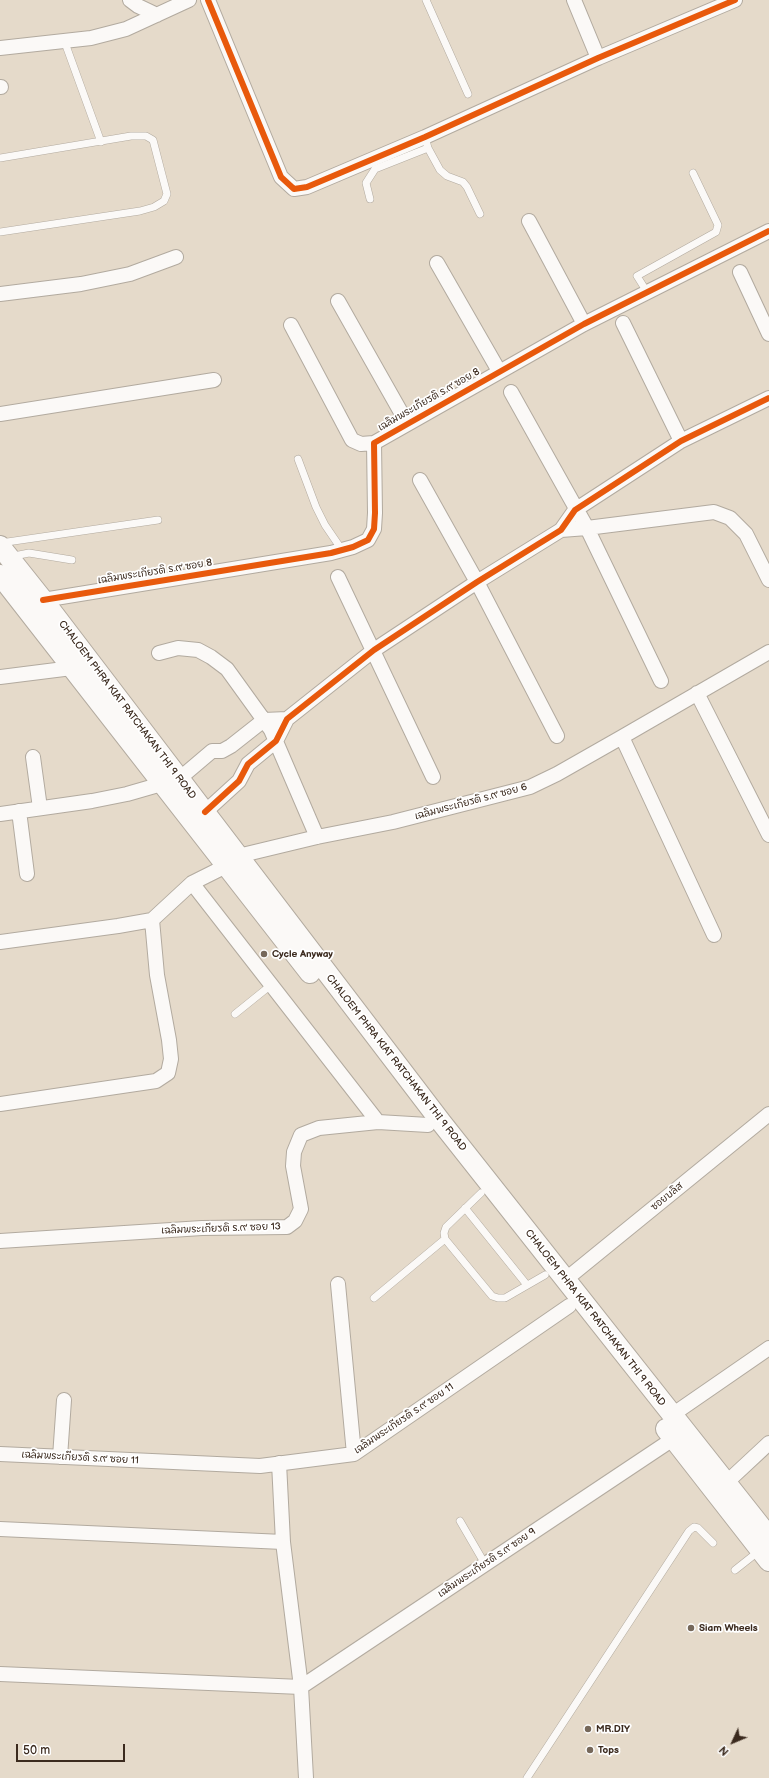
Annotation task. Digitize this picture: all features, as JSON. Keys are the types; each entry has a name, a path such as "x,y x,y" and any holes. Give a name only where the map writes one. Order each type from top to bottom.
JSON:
{"main road":[{"name":"CHALOEM PHRA KIAT RATCHAKAN THI 9 ROAD","path":"3,556 43,600 170,781 486,1189 672,1414 679,1435 726,1483 767,1548"},
{"name":"CHALOEM PHRA KIAT RATCHAKAN THI 9 ROAD","path":"3,556 72,668 170,781 205,812 232,861 428,1124 486,1189"},
{"name":"CHALOEM PHRA KIAT RATCHAKAN THI 9 ROAD","path":"555,1274 570,1306 679,1435 767,1548"}],"street":[{"path":"130,0 156,15"},
{"path":"0,48 92,38 126,29 189,0"},
{"path":"208,0 282,177 294,188 307,187 426,143 598,58 735,0"},
{"path":"574,0 598,58"},
{"path":"529,221 584,324"},
{"name":"เฉลิมพระเกียรติ ร.๙ ซอย 8","path":"43,600 224,571 342,550 368,540 374,529 375,513 374,442 584,324 769,231"},
{"path":"0,294 81,284 130,274 176,257"},
{"path":"437,263 499,371"},
{"path":"740,272 769,334"},
{"path":"338,301 407,424"},
{"path":"623,323 681,441"},
{"path":"291,325 352,440 361,444 374,442"},
{"path":"0,414 214,380"},
{"path":"511,392 575,510 587,528 661,681"},
{"path":"205,812 239,781 248,764 276,741 287,720 374,650 477,582 561,530 575,510 681,441 769,398"},
{"path":"420,480 477,582 557,736"},
{"path":"561,530 714,512 730,518 746,534 769,580"},
{"path":"338,577 433,777"},
{"path":"159,653 178,648 198,650 211,657 227,669 264,720 276,741 318,837"},
{"name":"เฉลิมพระเกียรติ ร.๙ ซอย 6","path":"152,920 192,883 232,861 318,837 393,822 530,787 557,774 622,738 769,652"},
{"path":"0,677 72,668"},
{"path":"697,693 769,835"},
{"path":"0,814 99,800 127,794 170,781 212,752 222,751 231,746 264,720 287,720"},
{"path":"622,738 714,935"},
{"path":"33,757 40,808"},
{"path":"19,811 27,874"},
{"path":"192,883 378,1122"},
{"path":"0,942 152,920 156,975 171,1059 168,1073 156,1081 0,1104"},
{"name":"ซอยบลิส","path":"555,1274 769,1114"},
{"name":"เฉลิมพระเกียรติ ร.๙ ซอย 13","path":"0,1241 202,1228 287,1227 295,1221 300,1209 293,1166 294,1152 301,1135 319,1128 378,1122 428,1124"},
{"path":"338,1284 354,1454"},
{"name":"เฉลิมพระเกียรติ ร.๙ ซอย 11","path":"0,1454 260,1466 354,1454 570,1306"},
{"path":"672,1414 769,1348"},
{"path":"60,1457 64,1400"},
{"name":"เฉลิมพระเกียรติ ร.๙ ซอย 9","path":"301,1687 679,1435"},
{"path":"726,1483 769,1443"},
{"path":"279,1463 282,1542 301,1687 306,1778"},
{"path":"0,1529 282,1542"},
{"path":"0,1674 301,1687"}],"lane":[{"path":"426,0 468,94"},
{"path":"64,40 101,142"},
{"path":"0,158 131,136 146,136 153,140 167,194 164,201 154,207 140,211 0,232"},
{"path":"370,199 366,183 375,169 426,143 440,170 447,176 463,182 467,187 480,214"},
{"path":"647,292 637,276 716,232 718,225 693,173"},
{"path":"298,459 316,507 325,525 342,550"},
{"path":"3,556 158,520"},
{"path":"3,556 14,556 29,553 72,560"},
{"path":"235,1014 272,985"},
{"path":"486,1189 446,1227 444,1233 445,1239 492,1296 505,1298 527,1285 555,1274"},
{"path":"465,1208 527,1285"},
{"path":"374,1298 445,1239"},
{"path":"460,1521 485,1564"},
{"path":"526,1778 689,1531 694,1527 698,1528 713,1544"},
{"path":"735,1570 767,1548"}],"cycle path":[{"path":"208,0 281,177 294,189 307,187 425,137 598,58 735,0"},
{"path":"43,600 331,553 353,547 368,540 374,529 375,513 374,443 584,324 769,231"},
{"path":"205,812 239,781 248,764 276,741 287,719 374,650 477,582 561,530 575,510 681,441 769,398"}],"place":[{"name":"Cycle Anyway","path":"264,954"},
{"name":"Siam Wheels","path":"691,1628"},
{"name":"MR.DIY","path":"588,1729"},
{"name":"Tops","path":"590,1750"}]}
